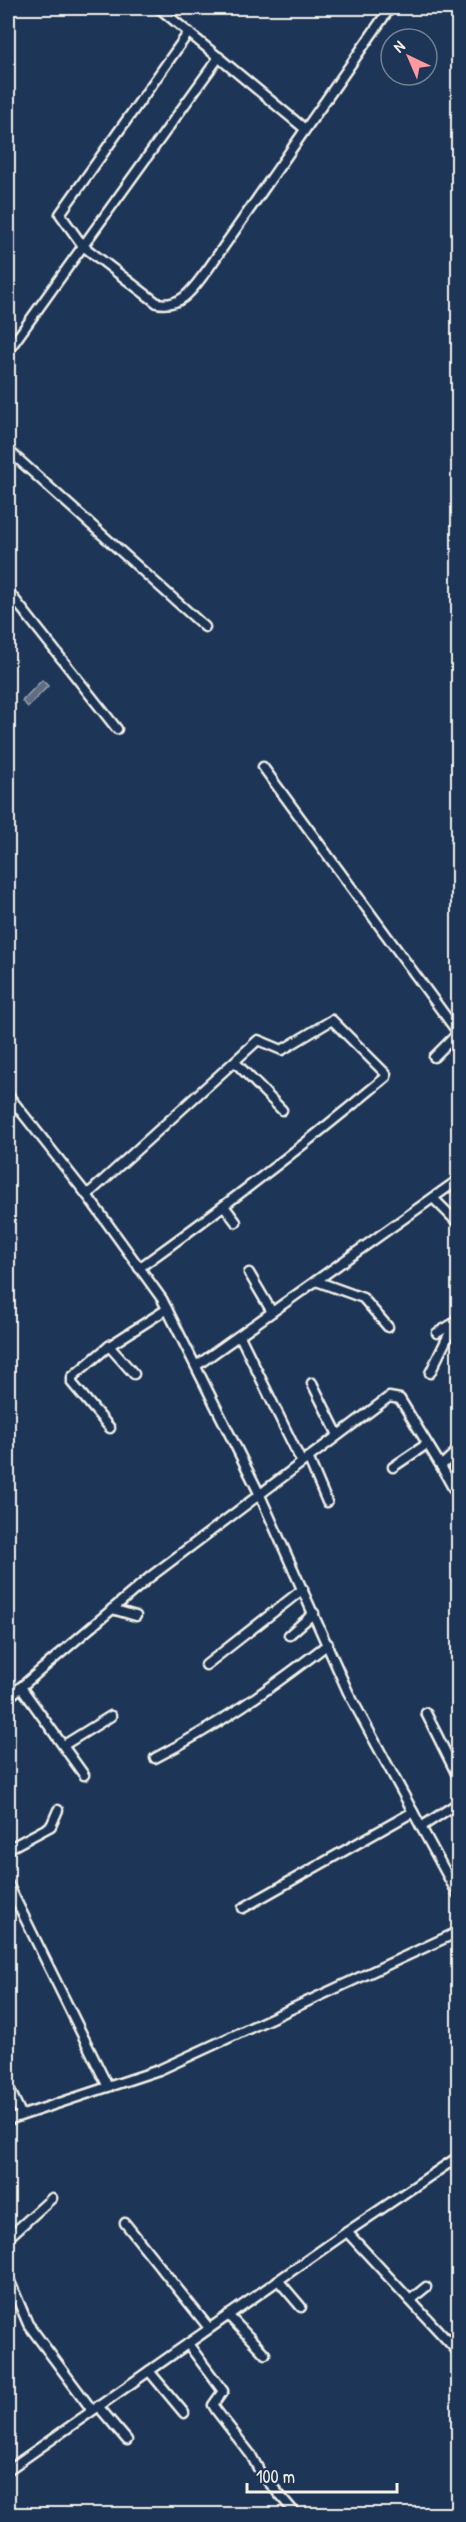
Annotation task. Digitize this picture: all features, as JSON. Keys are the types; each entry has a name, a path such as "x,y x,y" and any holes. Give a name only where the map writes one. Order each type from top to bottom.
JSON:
{"street":[{"path":"159,8 305,129"},
{"path":"189,32 61,213 83,246 157,303 170,305 184,299 208,269 390,8"},
{"path":"8,351 219,57"},
{"path":"8,450 205,627"},
{"path":"8,591 117,729"},
{"path":"263,767 458,1033 434,1057"},
{"path":"87,1195 258,1040 282,1050 332,1020 386,1076 336,1119 224,1206 139,1268"},
{"path":"235,1062 282,1110"},
{"path":"8,1095 87,1195 167,1309 259,1493 348,1692 459,1895"},
{"path":"196,1366 459,1180"},
{"path":"433,1198 459,1223"},
{"path":"224,1206 236,1222"},
{"path":"249,1273 272,1312"},
{"path":"316,1281 363,1298 388,1327"},
{"path":"110,1428 72,1383 72,1377 109,1346 167,1309"},
{"path":"437,1333 456,1320"},
{"path":"430,1373 456,1320"},
{"path":"240,1336 327,1502"},
{"path":"109,1346 134,1374"},
{"path":"312,1383 338,1435"},
{"path":"8,1698 112,1608 259,1493 389,1397 400,1399 459,1497"},
{"path":"393,1467 427,1444"},
{"path":"441,1466 459,1450"},
{"path":"206,1665 303,1588"},
{"path":"112,1608 136,1616"},
{"path":"290,1635 314,1613"},
{"path":"154,1758 209,1730 328,1644"},
{"path":"21,1687 84,1775"},
{"path":"426,1713 459,1777"},
{"path":"64,1744 111,1716"},
{"path":"421,1827 459,1803"},
{"path":"8,1849 51,1826 58,1810"},
{"path":"243,1908 413,1812"},
{"path":"8,1884 108,2086"},
{"path":"8,2120 159,2070 459,1932"},
{"path":"8,2086 21,2114"},
{"path":"8,2470 346,2232 459,2157"},
{"path":"8,2238 52,2198"},
{"path":"125,2223 209,2328"},
{"path":"346,2232 459,2352"},
{"path":"8,2277 28,2324 95,2408 127,2440"},
{"path":"278,2280 301,2307"},
{"path":"410,2300 426,2287"},
{"path":"228,2314 265,2354"},
{"path":"188,2344 223,2391 215,2399 213,2405 216,2410 245,2446 260,2472 296,2514"},
{"path":"149,2371 184,2413"}],"water":[{"path":"42,680 48,686 28,707 22,701"}]}
